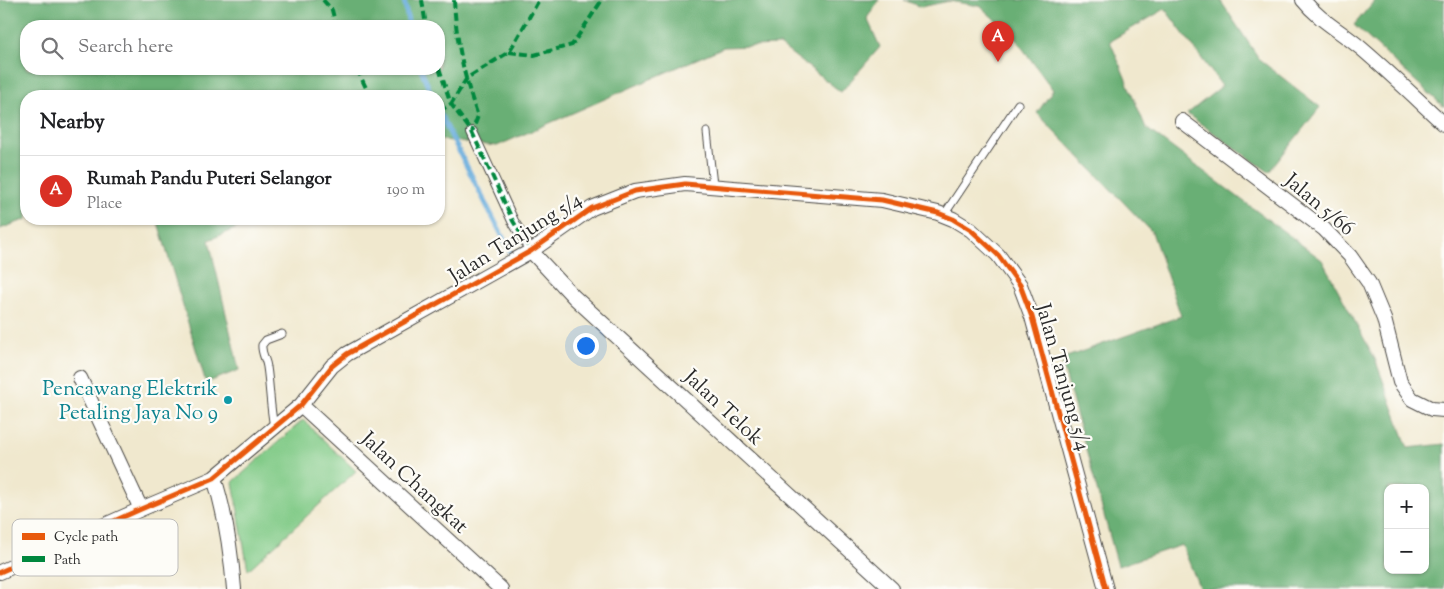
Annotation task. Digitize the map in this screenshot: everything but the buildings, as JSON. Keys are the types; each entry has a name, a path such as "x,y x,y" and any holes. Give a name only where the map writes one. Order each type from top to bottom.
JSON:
{"street":[{"path":"1303,0 1310,9 1360,47 1444,124"},
{"name":"Jalan 5/66","path":"1182,122 1324,229 1350,256 1369,283 1384,319 1400,382 1412,399 1432,409 1444,410"},
{"path":"472,132 513,221 532,251"},
{"name":"Jalan Tanjung 5/4","path":"119,519 214,478 301,404 332,366 347,354 532,251 592,208 636,191 685,184 882,200 944,215 971,230 998,255 1020,285 1032,317 1106,589"},
{"name":"Jalan Telok","path":"532,251 574,297 892,589"},
{"path":"80,378 141,509"},
{"name":"Jalan Changkat","path":"301,404 501,589"},
{"path":"214,478 223,507 232,556 234,589"},
{"name":"Jalan Tanjung 5/4","path":"0,572 12,567"}],"lane":[{"path":"944,215 1018,104"},
{"path":"707,132 713,186"},
{"path":"274,427 267,365 262,352 262,345 266,340 282,334"}],"green space":[{"path":"0,0 879,0 867,18 880,47 841,92 780,45 724,47 497,146 445,140 445,90 20,90 20,222 0,229"},
{"path":"904,0 1220,0 1260,60 1320,107 1269,172 1187,114 1222,86 1165,9 1110,41 1146,128 1322,260 1375,359 1408,448 1444,444 1444,589 1200,589 1182,545 1118,566 1061,359 1181,316 1152,232 1037,113 1053,90 1015,38 980,6 949,1 921,7"},
{"path":"1375,0 1444,0 1444,107 1354,25"},
{"path":"159,225 244,225 209,240 239,370 206,383"},
{"path":"303,420 356,471 248,570 233,482"}],"waterway":[{"path":"404,0 408,20"},
{"path":"423,75 430,90"},
{"path":"445,124 512,255"}],"marked path":[{"path":"323,0 332,10 334,20"},
{"path":"422,0 425,20"},
{"path":"454,0 462,59 478,116 472,132"},
{"path":"445,108 451,104 467,78 509,52 539,0"},
{"path":"509,52 534,55 572,45 602,0"},
{"path":"360,75 367,90"},
{"path":"441,75 451,104 472,132 513,221 531,251"}],"cycle path":[{"path":"119,519 214,478 301,405 332,366 347,354 531,251 592,208 635,191 685,184 882,200 938,213 953,219 971,230 998,255 1020,285 1032,317 1106,589"},
{"path":"0,572 12,567"}],"place":[{"name":"Rumah Pandu Puteri Selangor","path":"998,62"},
{"name":"Pencawang Elektrik Petaling Jaya No 9","path":"228,400"}]}
